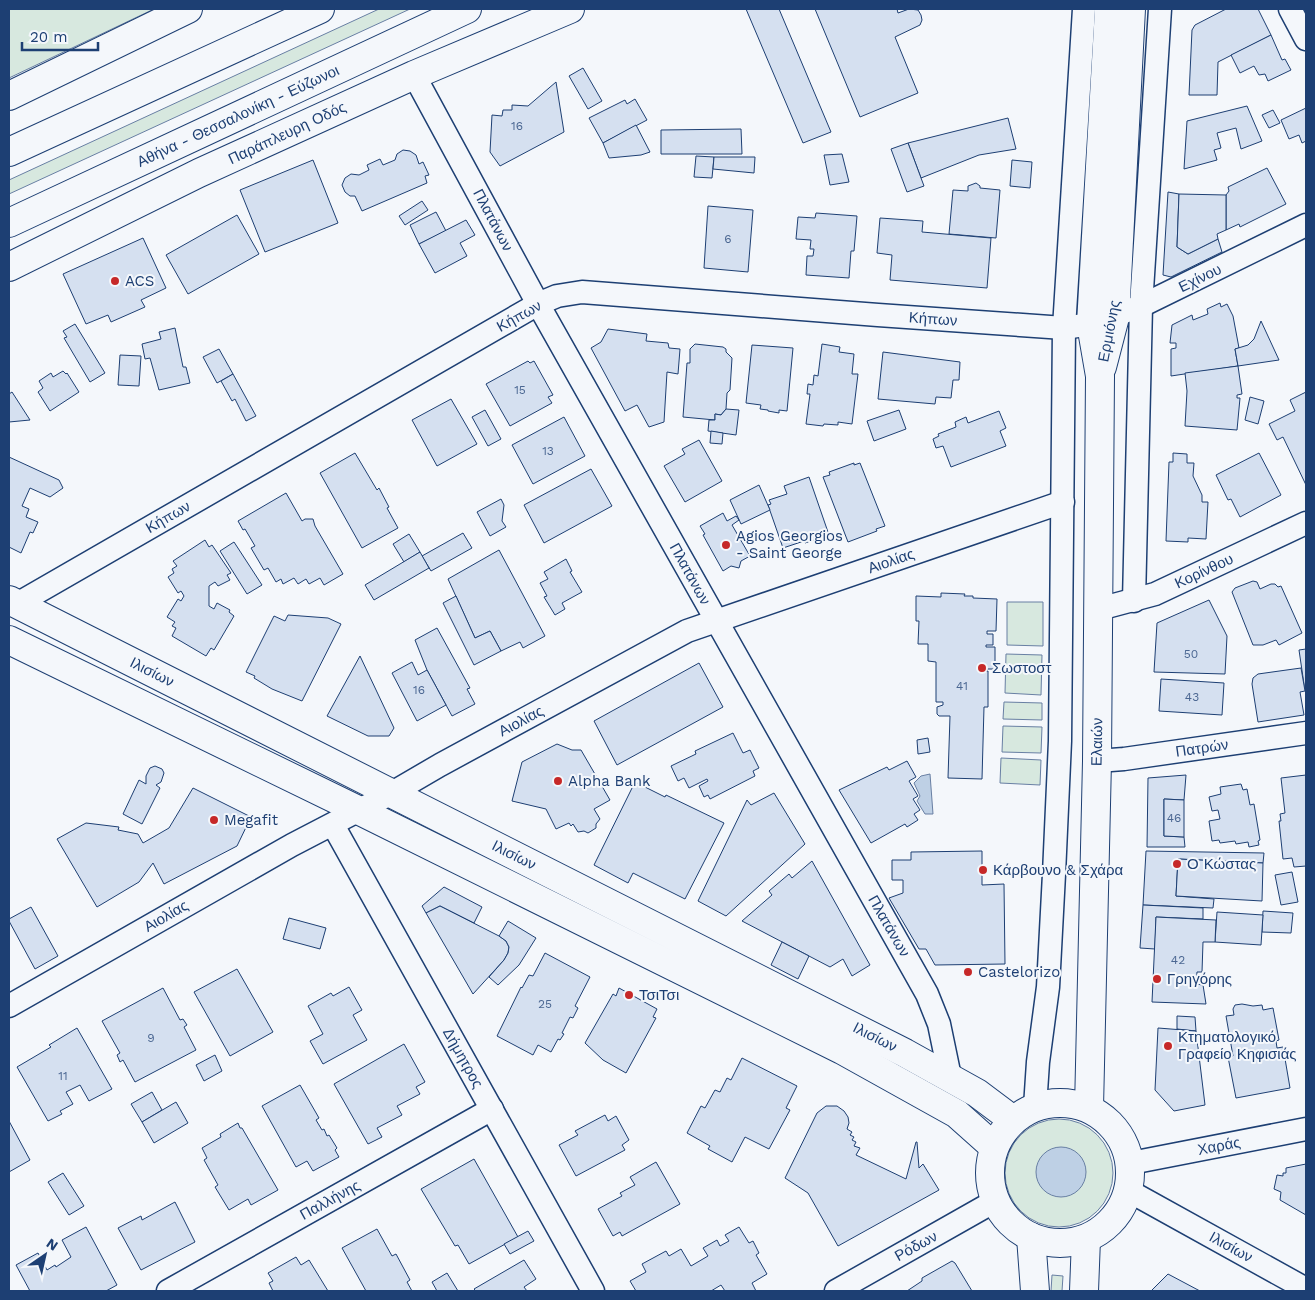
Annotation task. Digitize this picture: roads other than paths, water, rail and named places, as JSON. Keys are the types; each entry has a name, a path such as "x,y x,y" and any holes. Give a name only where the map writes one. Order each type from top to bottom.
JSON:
{"main road":[{"path":"9,96 188,9"},
{"path":"9,152 320,9"},
{"name":"Αθήνα - Θεσσαλονίκη - Εύζωνοι","path":"9,223 466,9"},
{"name":"Παράπλευρη Οδός","path":"9,267 199,173 414,75 570,9"},
{"name":"Ερμιόνης","path":"1103,321 1109,9"},
{"name":"Ερμιόνης","path":"1100,376 1103,321 1131,9"},
{"name":"Ελαιών","path":"1089,1108 1097,761 1100,376"},
{"name":"Ιλισίων","path":"13,602 828,1013 977,1093 1024,1113"},
{"name":"Ιλισίων","path":"9,640 360,810 842,1050 957,1114 994,1147"},
{"path":"1052,1102 1067,1102 1089,1108 1100,1114 1114,1126 1125,1144 1131,1163 1131,1177 1129,1191 1123,1206 1113,1220 1101,1231 1086,1239 1059,1244 1032,1237 1010,1223 995,1201 990,1184 990,1165 994,1147 1002,1132 1024,1113 1052,1102"},
{"path":"1032,1237 1035,1291"},
{"path":"1084,1291 1086,1239"}],"street":[{"path":"1024,1113 1038,1062 1048,988 1060,740 1064,328 1084,9"},
{"name":"Ερμιόνης","path":"1134,600 1141,306 1160,9"},
{"path":"1290,9 1306,39"},
{"name":"Πλατάνων","path":"414,75 538,304 927,994 939,1024 950,1077"},
{"name":"Εχίνου","path":"1103,321 1141,306 1306,226"},
{"name":"Κήπων","path":"13,602 538,304 557,296 582,292 1064,328 1103,321"},
{"name":"Αιολίας","path":"9,1006 292,845 392,794 440,765 679,636 716,620 1063,502"},
{"name":"Κορίνθου","path":"1099,609 1155,594 1306,523"},
{"name":"Πατρών","path":"1097,761 1124,759 1306,733"},
{"name":"Δήμητρος","path":"333,825 593,1291"},
{"name":"Παλλήνης","path":"168,1291 492,1109"},
{"name":"Χαράς","path":"1131,1163 1306,1129"},
{"name":"Ιλισίων","path":"1129,1191 1306,1289"},
{"name":"Ρόδων","path":"836,1291 995,1201"}],"water":[{"path":"930,774 933,814 925,814 917,801 920,796 914,783 921,776"},
{"path":"1056,1147 1066,1147 1079,1154 1086,1167 1086,1177 1079,1190 1066,1197 1056,1197 1047,1193 1040,1186 1036,1177 1036,1167 1040,1158 1047,1151"}],"place":[{"name":"ACS","path":"115,281"},
{"name":"Agios Georgios - Saint George","path":"726,545"},
{"name":"Σωστοστ","path":"982,668"},
{"name":"Alpha Bank","path":"558,781"},
{"name":"Megafit","path":"214,820"},
{"name":"Ο Κώστας","path":"1177,864"},
{"name":"Κάρβουνο & Σχάρα","path":"983,870"},
{"name":"Castelorizo","path":"968,972"},
{"name":"Γρηγόρης","path":"1157,979"},
{"name":"ΤσιΤσι","path":"629,995"},
{"name":"Κτηματολογικό Γραφείο Κηφισιάς","path":"1168,1046"}]}
